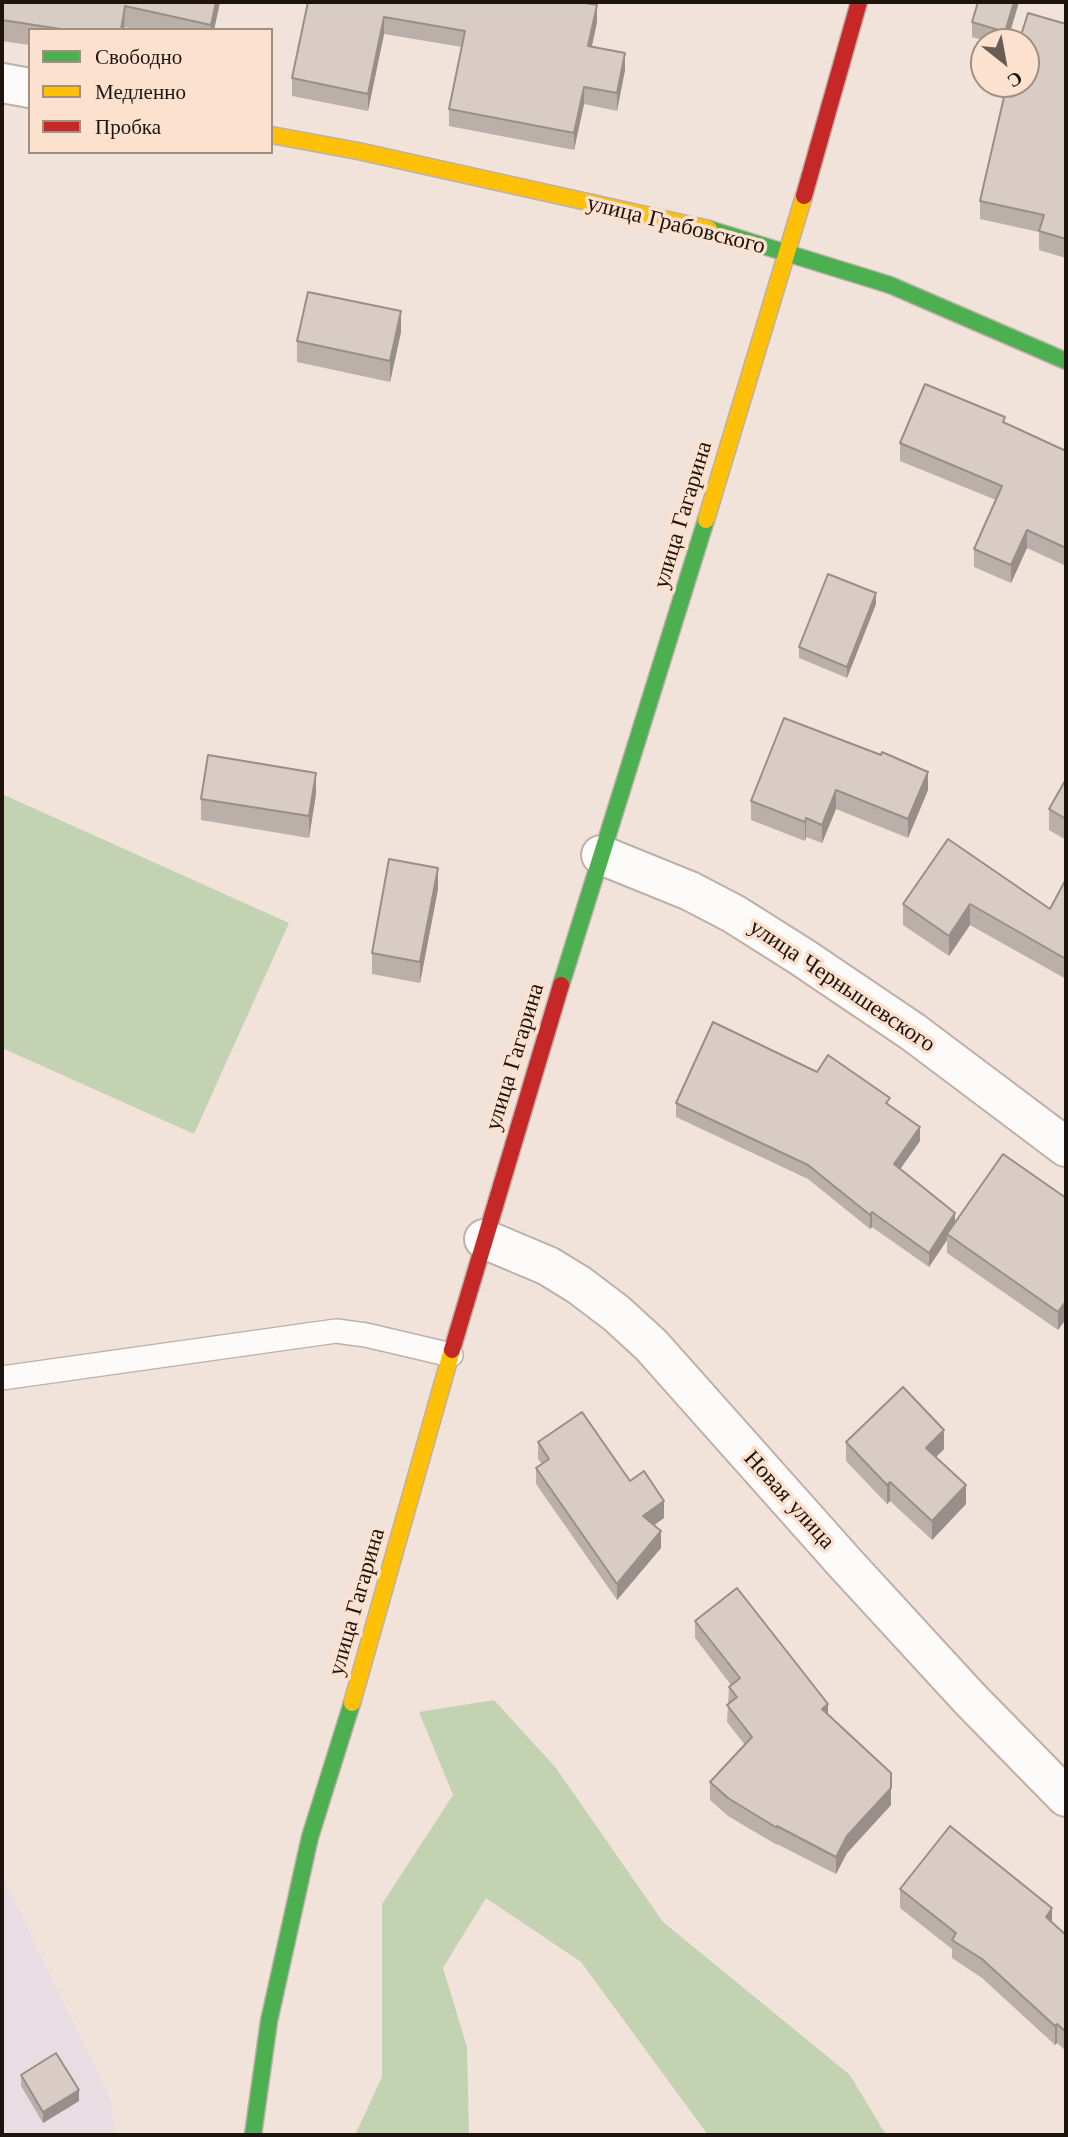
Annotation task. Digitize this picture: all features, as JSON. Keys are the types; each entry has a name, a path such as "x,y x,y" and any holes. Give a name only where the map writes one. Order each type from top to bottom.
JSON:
{"main road":[{"name":"улица Гагарина","path":"253,2135 269,2021 310,1838 346,1723 484,1239 788,255 859,2"},
{"name":"улица Грабовского","path":"273,135 358,151 716,231 890,285 1066,361"}],"street":[{"path":"2,83 28,88"},
{"name":"улица Чернышевского","path":"601,855 690,891 745,921 913,1032 1066,1147"},
{"name":"Новая улица","path":"484,1239 548,1266 579,1285 616,1313 651,1345 845,1563 970,1699 1066,1797"}],"lane":[{"path":"2,1378 337,1331 366,1335 451,1356"}],"shaded area":[{"path":"2,1875 110,2098 116,2135 2,2135"}],"green space":[{"path":"2,794 289,923 194,1134 2,1048"},
{"path":"494,1700 556,1768 663,1922 850,2075 886,2135 708,2135 581,1962 486,1898 443,1968 467,2047 469,2135 355,2135 382,2077 382,1904 453,1795 419,1712"}],"building":[{"path":"2,2 216,2 211,25 125,6 121,28 54,28 2,20"},
{"path":"308,2 580,2 597,5 588,46 625,53 617,93 584,87 574,133 449,109 465,31 384,17 368,94 292,78"},
{"path":"978,2 1014,2 1006,28 992,28 972,22"},
{"path":"1028,13 1066,24 1066,239 1039,231 1044,215 980,201 1004,98 1040,98 1040,28 1023,28"},
{"path":"308,292 401,311 390,361 297,341"},
{"path":"925,384 1005,417 1003,422 1066,451 1066,548 1027,530 1011,565 974,549 1002,486 900,443"},
{"path":"828,574 876,593 847,667 799,647"},
{"path":"784,718 881,755 882,752 928,772 908,819 836,790 822,825 806,818 805,822 751,801"},
{"path":"208,755 316,773 309,816 201,799"},
{"path":"1066,779 1066,819 1049,809"},
{"path":"948,839 1050,909 1066,879 1066,959 970,904 949,936 903,904"},
{"path":"389,859 438,868 420,962 372,953"},
{"path":"713,1022 817,1072 828,1055 890,1098 886,1103 920,1127 894,1164 955,1213 929,1253 872,1212 870,1215 808,1165 676,1103"},
{"path":"1003,1154 1066,1198 1066,1301 1058,1312 947,1234"},
{"path":"903,1387 944,1430 926,1448 966,1485 932,1521 890,1482 887,1485 846,1442"},
{"path":"582,1412 630,1481 644,1471 664,1501 643,1516 661,1531 617,1584 536,1468 549,1459 538,1442"},
{"path":"737,1588 828,1704 822,1709 891,1773 891,1788 847,1836 836,1857 777,1828 728,1798 710,1782 752,1737 727,1705 737,1697 729,1687 740,1678 695,1621"},
{"path":"950,1826 1052,1908 1046,1917 1066,1935 1066,2032 1057,2024 1055,2026 982,1959 952,1940 956,1933 900,1889"},
{"path":"56,2053 79,2090 43,2112 21,2075"}],"traffic: fast":[{"path":"709,229 890,285 1066,361"},
{"path":"561,985 706,520"},
{"path":"253,2135 269,2021 310,1837 352,1703"}],"traffic: slow":[{"path":"273,135 358,151 709,229"},
{"path":"706,520 804,196"},
{"path":"352,1703 452,1350"}],"traffic: jam":[{"path":"804,196 859,2"},
{"path":"452,1350 561,985"}]}
